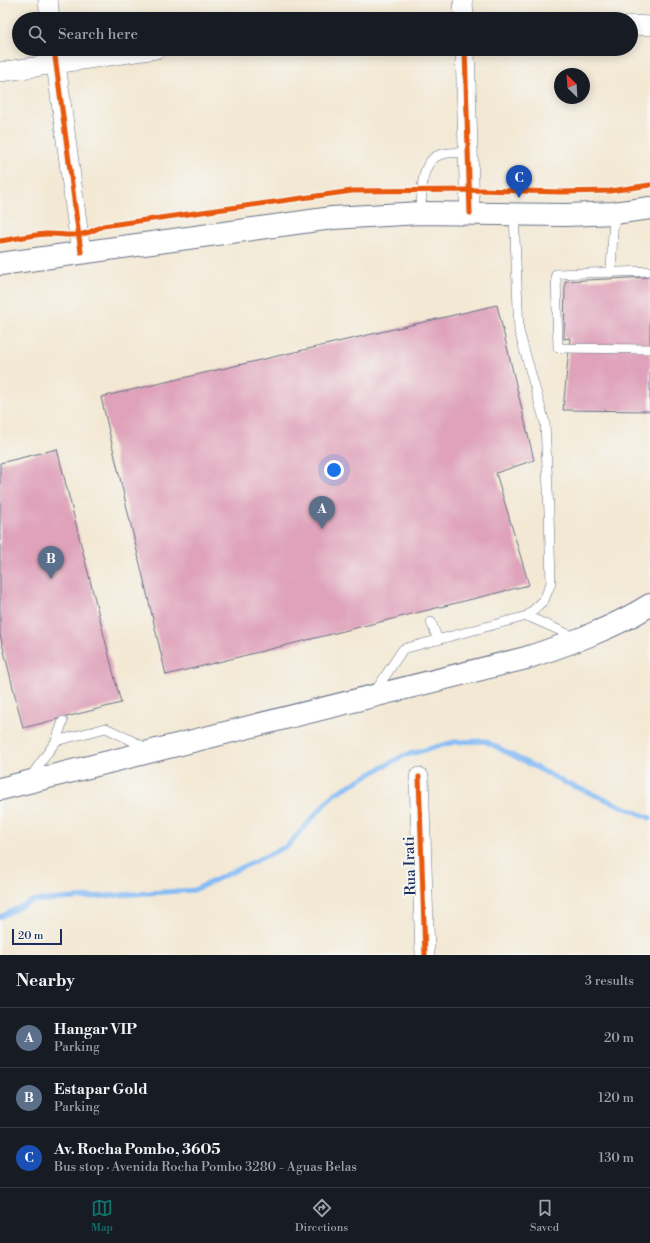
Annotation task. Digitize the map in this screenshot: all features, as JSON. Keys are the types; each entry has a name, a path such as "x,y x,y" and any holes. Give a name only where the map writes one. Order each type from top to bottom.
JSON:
{"main road":[{"path":"0,264 286,223 339,217 421,213 566,215 614,213 650,208"},
{"path":"8,786 526,658 580,639 647,608"}],"street":[{"path":"48,0 49,12"},
{"path":"463,0 464,12"},
{"path":"638,26 650,26"},
{"path":"0,72 55,56 81,252"},
{"path":"465,56 470,213"},
{"name":"Rua Irati","path":"419,777 424,955"}],"lane":[{"path":"421,213 425,169 432,159 442,154 468,152"},
{"path":"611,272 614,213"},
{"path":"371,697 403,649 527,616 544,600 551,582 545,423 520,331 514,214"},
{"path":"650,271 556,274 558,348 650,349"},
{"path":"527,616 580,639"},
{"path":"432,622 438,640"},
{"path":"56,741 62,721"},
{"path":"8,786 56,741 106,728 154,751"}],"building":[{"path":"650,277 650,411 563,410 570,338 564,339 565,281"},
{"path":"497,305 534,460 496,473 529,585 166,675 101,397"},
{"path":"57,449 121,703 23,728 0,635 0,463"}],"waterway":[{"path":"0,917 32,901 194,890 287,846 334,794 403,756 454,742 485,741 566,783 650,818"}],"cycle path":[{"path":"55,56 81,252"},
{"path":"465,56 470,213"},
{"path":"0,241 46,234 81,234 103,226 352,191 479,190 561,192 610,191 650,185"},
{"path":"419,777 425,955"}],"place":[{"name":"Av. Rocha Pombo, 3605","path":"519,198"},
{"name":"Hangar VIP","path":"322,529"},
{"name":"Estapar Gold","path":"51,579"}]}
